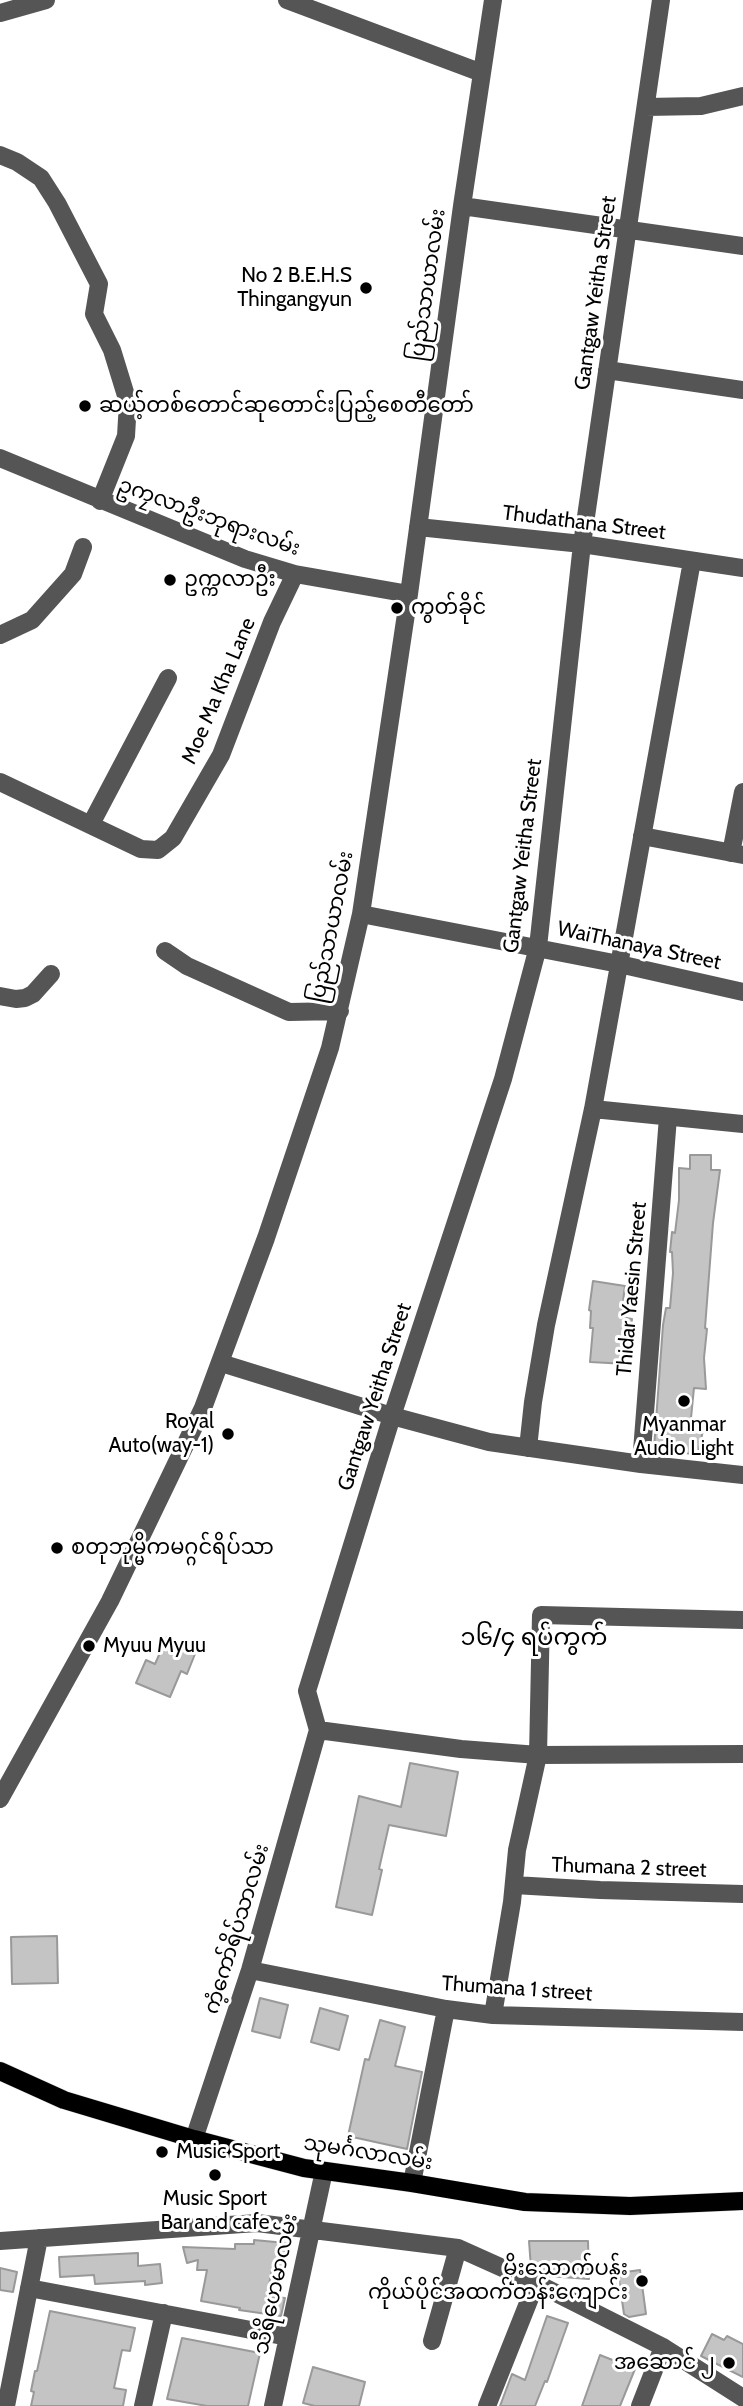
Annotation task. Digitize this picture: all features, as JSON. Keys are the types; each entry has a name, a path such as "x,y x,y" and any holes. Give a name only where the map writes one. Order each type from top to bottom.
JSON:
{"main road":[{"name":"သုမင်္ဂလာလမ်း","path":"0,2071 64,2100 304,2168 525,2202 629,2206 743,2201"}],"street":[{"path":"0,13 46,0"},
{"path":"287,0 482,73"},
{"name":"ပြည်သာယာလမ်း","path":"0,1799 110,1601 203,1408 331,1048 361,914 493,0"},
{"name":"Gantgaw Yeitha Street","path":"318,1730 307,1691 392,1416 503,1079 538,947 582,544 661,0"},
{"path":"646,107 701,106 743,96"},
{"path":"0,155 17,162 41,178 99,284 94,314 112,350 128,402 126,436 100,501"},
{"path":"462,206 743,246"},
{"path":"607,370 743,390"},
{"name":"ဥကၠလာဦးဘုရားလမ်း","path":"0,458 245,559 295,574 409,594"},
{"name":"Thudathana Street","path":"418,527 582,544 743,568"},
{"path":"0,635 32,621 73,574 83,547"},
{"path":"528,1448 546,1325 593,1109 692,561"},
{"name":"Moe Ma Kha Lane","path":"0,782 141,849 158,850 173,838 221,755 272,622 295,574"},
{"path":"91,824 168,678"},
{"path":"642,836 737,854 743,792"},
{"name":"WaiThanaya Street","path":"361,914 538,947 743,992"},
{"path":"164,951 187,966 289,1012 340,1011"},
{"path":"0,996 25,998 51,974"},
{"path":"593,1109 743,1124"},
{"name":"Thidar Yaesin Street","path":"641,1464 668,1117"},
{"path":"221,1363 392,1416 489,1442 641,1464 743,1475"},
{"path":"493,2015 517,1850 538,1755 541,1615 743,1620"},
{"path":"318,1730 461,1749 538,1755 743,1754"},
{"name":"ကံ့ကော်ရိပ်သာလမ်း","path":"194,2139 250,1970 318,1730"},
{"name":"Thumana 2 street","path":"514,1885 600,1891 743,1895"},
{"name":"Thumana 1 street","path":"250,1970 446,2009 493,2015 743,2022"},
{"path":"412,2183 446,2009"},
{"name":"သီရိဟေမာလမ်း","path":"273,2406 324,2171"},
{"path":"0,2241 257,2222 458,2248 536,2283 663,2347 743,2398"},
{"path":"6,2406 39,2238"},
{"path":"432,2341 458,2248"},
{"path":"487,2406 536,2283"},
{"path":"29,2288 288,2337"},
{"path":"143,2406 164,2313"},
{"path":"640,2406 663,2347"}],"building":[{"path":"690,1155 711,1155 711,1170 720,1170 705,1328 706,1389 694,1388 690,1428 703,1430 698,1455 654,1448 663,1325 666,1308 670,1308 673,1273 670,1252 679,1200 679,1168 690,1169"},
{"path":"593,1281 625,1286 621,1317 632,1319 627,1364 590,1362 593,1328 590,1328 589,1310"},
{"path":"167,1637 197,1649 187,1674 181,1671 170,1697 136,1683 146,1660 155,1664"},
{"path":"410,1763 458,1772 446,1836 389,1825 372,1915 336,1907 359,1796 401,1807"},
{"path":"57,1936 58,1983 12,1984 11,1937"},
{"path":"260,1998 288,2005 280,2038 252,2031"},
{"path":"320,2008 348,2016 339,2050 311,2042"},
{"path":"380,2020 405,2027 395,2066 422,2072 407,2149 348,2136 365,2059 369,2060"},
{"path":"254,2240 286,2243 283,2270 272,2269 267,2296 285,2298 281,2316 201,2301 207,2270 197,2270 198,2260 187,2263 183,2247 235,2249 235,2244 254,2244"},
{"path":"529,2241 588,2241 589,2279 548,2276 531,2268"},
{"path":"138,2253 138,2266 160,2264 162,2283 145,2285 145,2281 95,2284 94,2275 60,2277 59,2257"},
{"path":"0,2268 17,2272 13,2292 0,2290"},
{"path":"640,2270 646,2314 629,2317 624,2314 618,2273"},
{"path":"50,2311 135,2328 130,2351 122,2350 114,2388 126,2390 123,2406 31,2406 35,2371"},
{"path":"547,2316 568,2323 547,2382 545,2381 535,2406 500,2406 512,2374 525,2380"},
{"name":"အဆောင် ၂","path":"712,2334 724,2340 727,2336 743,2344 743,2377 701,2356"},
{"path":"182,2338 260,2353 248,2406 207,2406 167,2399"},
{"path":"600,2355 635,2369 620,2406 582,2406"},
{"path":"313,2367 365,2382 359,2406 315,2406 303,2403"}],"place":[{"name":"No 2 B.E.H.S Thingangyun","path":"366,288"},
{"name":"ဆယ့်တစ်တောင်ဆုတောင်းပြည့်စေတီတော်","path":"85,406"},
{"name":"ဥက္ကလာဦး","path":"170,580"},
{"name":"ကွတ်ခိုင်","path":"397,608"},
{"name":"Myanmar Audio Light","path":"684,1401"},
{"name":"Royal Auto(way-1)","path":"228,1434"},
{"name":"စတုဘုမ္မိကမဂ္ဂင်ရိပ်သာ","path":"57,1548"},
{"name":"Myuu Myuu","path":"89,1646"},
{"name":"Music Sport","path":"162,2152"},
{"name":"Music Sport Bar and cafe","path":"215,2175"},
{"name":"မိုးသောက်ပန်း ကိုယ်ပိုင်အထက်တန်းကျောင်း","path":"642,2281"},
{"name":"အဆောင် ၂","path":"729,2363"}],"district":[{"name":"၁၆/၄ ရပ်ကွက်","path":"534,1638"}]}
